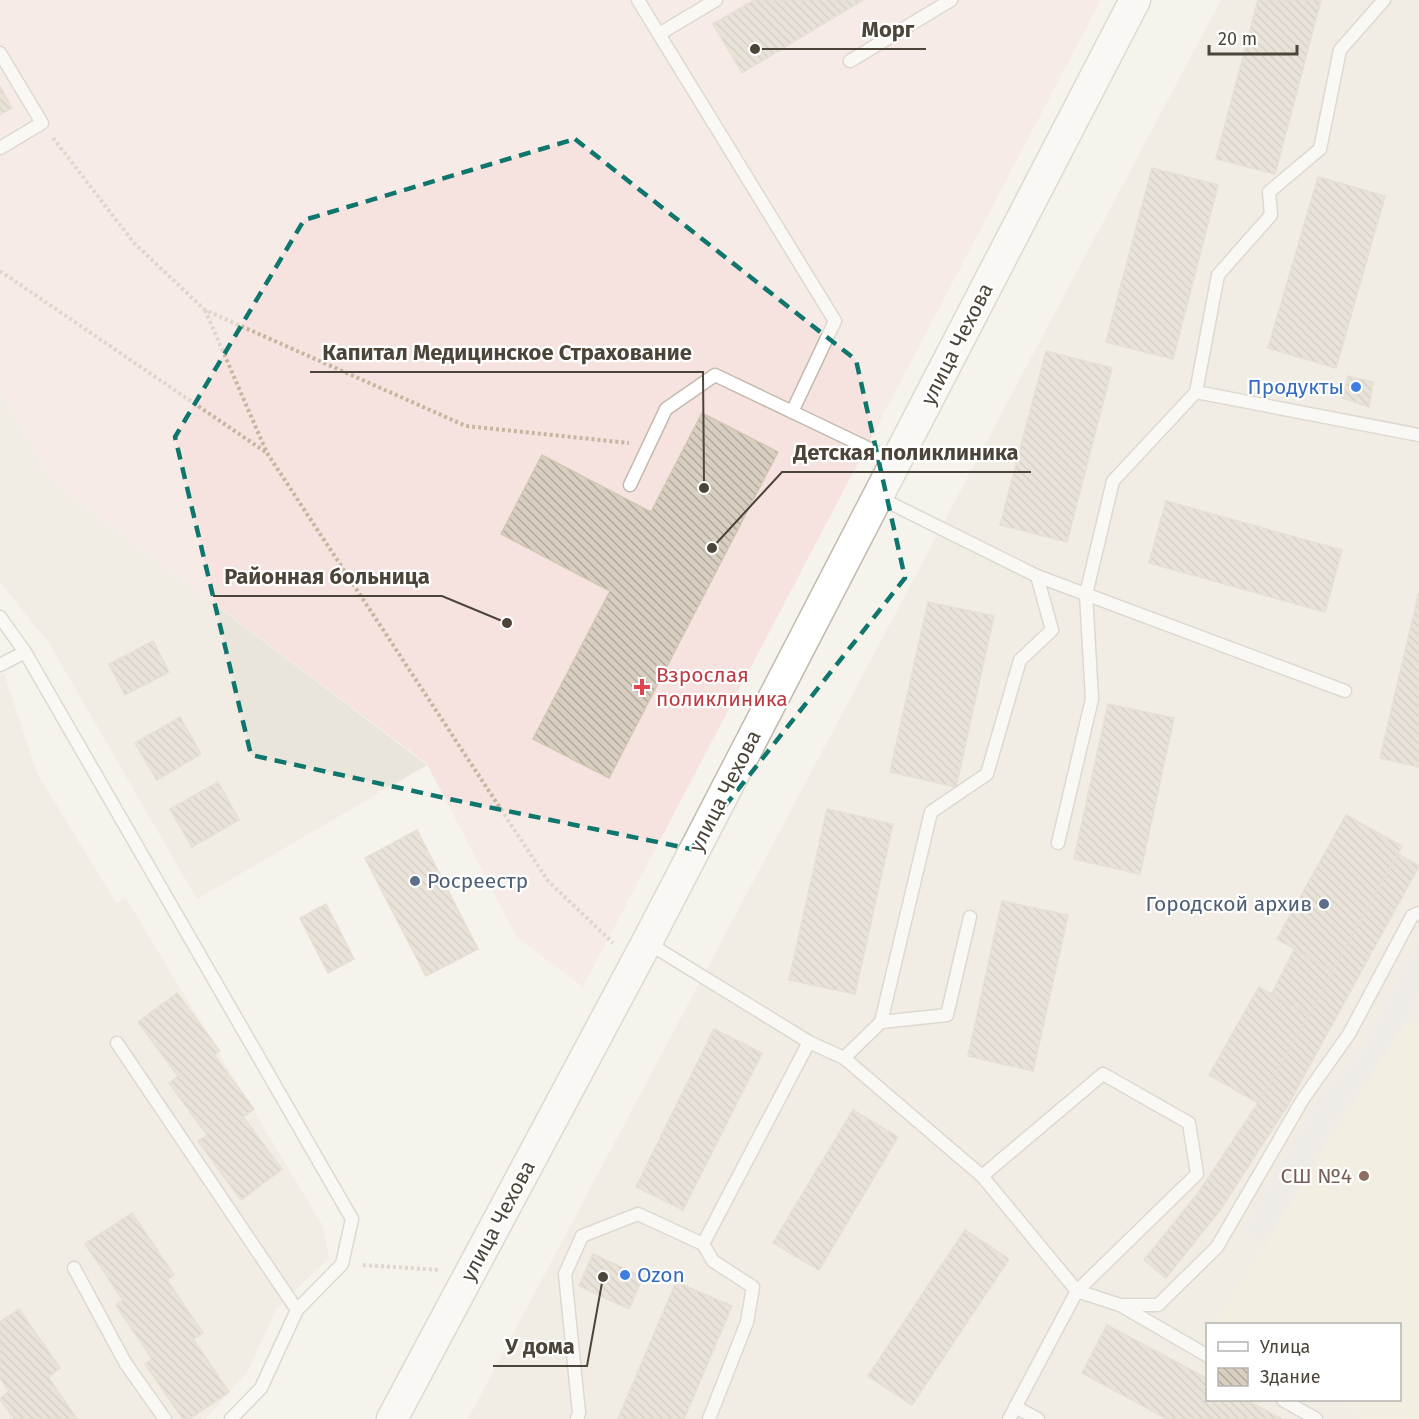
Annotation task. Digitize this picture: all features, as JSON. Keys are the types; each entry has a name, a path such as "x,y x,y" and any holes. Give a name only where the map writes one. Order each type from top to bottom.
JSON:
{"street":[{"name":"улица Чехова","path":"392,1419 641,953 1135,0"}],"lane":[{"path":"638,0 835,321 792,412"},
{"path":"659,34 716,0"},
{"path":"850,61 951,0"},
{"path":"1058,843 1092,699 1086,594 1113,481 1196,392 1218,275 1271,215 1269,192 1320,148 1340,50 1384,0"},
{"path":"0,53 42,123 0,148"},
{"path":"630,485 666,409 715,375 896,461"},
{"path":"1196,392 1419,435"},
{"path":"878,497 1037,576 1345,691"},
{"path":"844,1058 881,1022 932,812 987,774 1020,660 1052,630 1037,576"},
{"path":"0,617 25,652 352,1219 342,1264 297,1310 261,1388 231,1419"},
{"path":"0,665 25,652"},
{"path":"1120,1305 1158,1305 1217,1247 1303,1099 1349,1034 1412,916 1419,912"},
{"path":"881,1022 947,1015 970,917"},
{"path":"641,953 809,1042 844,1058 982,1176 1077,1291 1120,1305 1206,1355"},
{"path":"703,1244 809,1042"},
{"path":"117,1043 297,1310"},
{"path":"982,1176 1103,1074 1189,1123 1197,1174 1077,1291 1009,1419"},
{"path":"577,1419 579,1413 565,1274 582,1236 638,1214 703,1244 713,1261 753,1287 747,1322 709,1419"},
{"path":"74,1268 126,1364 165,1419"},
{"path":"1285,1401 1316,1419"},
{"path":"1015,1407 1038,1419"}],"path":[{"path":"42,123 134,243 205,310 466,426 610,442 650,444"},
{"path":"0,271 267,453"},
{"path":"205,310 267,453 548,881 641,953"},
{"path":"342,1264 471,1272"}],"highlighted area":[{"path":"575,139 856,360 905,578 691,849 251,755 175,437 304,220"}],"shaded area":[{"path":"0,0 1101,0 583,987 517,938 427,764 52,481 0,389"},
{"path":"1221,0 1419,0 1419,1419 468,1419"},
{"path":"0,389 52,481 427,765 197,899 49,643 0,582"},
{"path":"4,673 37,773 116,903 126,898 323,1226 329,1258 276,1309 248,1371 206,1419 0,1419 0,676"},
{"path":"1419,941 1419,997 1389,1056 1341,1114 1266,1245 1242,1231 1317,1101 1366,1044"},
{"name":"СШ №4","path":"1406,1022 1419,1028 1419,1419 1365,1419 1337,1401 1401,1401 1401,1323 1216,1323"}],"building":[{"path":"754,0 863,0 742,73 713,24"},
{"path":"1258,0 1321,0 1275,174 1216,159"},
{"path":"0,86 12,108 0,115"},
{"path":"1152,168 1218,185 1173,359 1106,342"},
{"path":"1318,177 1385,196 1336,368 1268,348"},
{"path":"1046,351 1112,368 1067,542 1000,525"},
{"path":"1348,376 1373,382 1369,407 1343,398"},
{"path":"702,413 778,452 609,778 533,739 610,591 501,534 542,455 651,512"},
{"path":"1166,501 1342,550 1325,612 1149,563"},
{"path":"1419,592 1419,767 1380,758"},
{"path":"928,602 994,616 956,787 890,772"},
{"path":"153,641 169,672 125,695 109,664"},
{"path":"1108,704 1174,718 1140,874 1074,859"},
{"path":"180,717 201,754 157,780 135,743"},
{"path":"218,782 239,820 192,847 170,809"},
{"path":"827,809 893,824 855,994 789,980"},
{"path":"1346,815 1402,846 1333,971 1277,939"},
{"path":"417,830 478,949 426,976 365,858"},
{"path":"1398,854 1419,866 1288,1105 1220,1210 1166,1278 1144,1260 1198,1193 1258,1103"},
{"path":"1002,901 1068,915 1033,1071 968,1056"},
{"path":"326,904 354,959 328,973 300,918"},
{"path":"1294,950 1333,971 1309,1015 1271,995"},
{"path":"1259,987 1309,1015 1258,1103 1209,1075"},
{"path":"177,993 220,1051 214,1055 254,1109 243,1117 282,1169 241,1200 198,1141 207,1135 169,1083 178,1076 138,1022"},
{"path":"714,1029 762,1053 683,1210 636,1187"},
{"path":"853,1110 898,1137 819,1270 773,1243"},
{"path":"132,1213 174,1275 167,1280 203,1333 193,1339 229,1392 189,1419 183,1419 145,1364 152,1359 116,1305 123,1300 85,1244"},
{"path":"965,1230 1009,1259 912,1405 868,1376"},
{"path":"593,1254 643,1277 629,1309 579,1286"},
{"path":"676,1282 732,1306 684,1419 618,1419"},
{"path":"19,1309 60,1368 48,1377 77,1419 14,1419 0,1399 9,1391 0,1378 0,1322"},
{"path":"1107,1325 1206,1378 1206,1401 1248,1401 1282,1419 1167,1419 1082,1373"}],"place":[{"name":"Морг","path":"755,49"},
{"name":"Продукты","path":"1356,387"},
{"name":"Капитал Медицинское Страхование","path":"704,488"},
{"name":"Детская поликлиника","path":"712,548"},
{"name":"Районная больница","path":"507,623"},
{"name":"Взрослая поликлиника","path":"642,687"},
{"name":"Росреестр","path":"415,881"},
{"name":"Городской архив","path":"1324,904"},
{"name":"СШ №4","path":"1364,1176"},
{"name":"Ozon","path":"625,1275"},
{"name":"У дома","path":"603,1277"}]}
